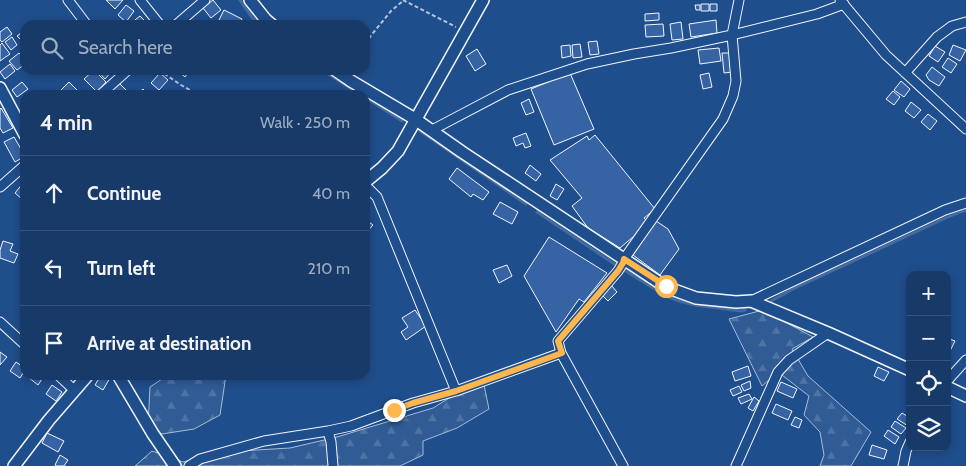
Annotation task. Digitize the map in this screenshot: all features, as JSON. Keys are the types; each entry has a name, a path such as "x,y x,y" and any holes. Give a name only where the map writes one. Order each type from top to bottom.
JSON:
{"street":[{"path":"68,0 83,20"},
{"path":"140,0 156,20"},
{"path":"182,20 205,0"},
{"path":"250,0 266,20"},
{"path":"370,179 398,151 483,0"},
{"path":"623,466 562,353 558,341 622,264 722,119 733,96 736,81 732,35 738,0"},
{"path":"432,130 508,90 580,67 634,54 732,35 817,14 842,2 886,55 966,129"},
{"path":"905,73 937,36 952,26 966,22"},
{"path":"105,90 121,75"},
{"path":"342,75 366,90"},
{"path":"0,88 20,126"},
{"path":"370,92 416,119 622,264 666,286 696,298 736,302 751,301 945,210 966,203"},
{"path":"0,187 20,169"},
{"path":"370,188 378,197 456,391"},
{"path":"751,301 906,368"},
{"path":"0,322 20,340"},
{"path":"736,466 778,372 789,360 828,333"},
{"path":"189,466 200,459 264,441 351,426 562,353"},
{"path":"951,377 966,360"},
{"path":"63,380 74,390"},
{"path":"14,466 49,420 83,380"},
{"path":"121,380 153,434 175,466"},
{"path":"951,389 966,396"},
{"path":"328,431 332,466"},
{"path":"903,466 906,451"}],"path":[{"path":"370,37 391,11 404,0 465,32"},
{"path":"167,75 190,90"}],"green space":[{"path":"763,310 813,337 792,349 808,376 871,432 851,466 820,466 824,455 820,432 804,415 809,396 778,372 762,386 729,319"},
{"path":"160,380 225,380 220,415 194,429 162,434 148,426 150,387"},
{"path":"484,385 489,409 457,428 423,441 423,455 400,466 135,466 152,451 183,462 223,452 290,448 337,437 433,408 467,387"}],"building":[{"path":"106,0 123,0 115,9"},
{"path":"213,0 221,10 211,18 203,8"},
{"path":"701,4 709,4 709,11 701,11"},
{"path":"710,4 717,4 717,11 710,11"},
{"path":"126,5 134,11 127,20 124,20 118,15"},
{"path":"695,5 700,5 700,10 696,10"},
{"path":"224,10 242,19 242,20 219,20"},
{"path":"659,13 659,20 645,21 645,14"},
{"path":"140,16 144,20 135,20"},
{"path":"716,20 717,33 691,37 689,24"},
{"path":"681,22 683,39 672,40 670,24"},
{"path":"663,24 664,36 646,37 645,25"},
{"path":"7,27 12,34 2,42 0,40 0,32"},
{"path":"12,37 17,45 11,50 5,42"},
{"path":"597,41 599,54 590,55 588,42"},
{"path":"2,43 10,54 0,61 0,45"},
{"path":"580,44 582,57 573,58 572,45"},
{"path":"570,45 571,56 562,58 561,46"},
{"path":"953,45 966,50 960,61 949,55"},
{"path":"935,46 945,52 938,62 929,56"},
{"path":"719,48 721,61 700,64 698,50"},
{"path":"477,49 486,64 475,71 466,56"},
{"path":"19,53 20,54 20,68 17,70 9,61"},
{"path":"722,53 730,53 732,72 724,73"},
{"path":"948,58 957,64 951,73 942,67"},
{"path":"10,64 15,71 5,79 0,72"},
{"path":"932,67 945,77 939,86 929,80 926,75"},
{"path":"570,73 594,129 554,145 531,89"},
{"path":"709,73 712,87 703,89 700,75"},
{"path":"88,75 99,75 106,82 99,90 95,90 84,79"},
{"path":"158,75 162,75 168,80 159,90 151,83"},
{"path":"901,81 910,89 904,97 894,90"},
{"path":"22,82 28,89 20,90 20,95 17,97 12,90"},
{"path":"69,82 77,90 61,90"},
{"path":"119,83 126,90 113,90"},
{"path":"893,91 900,97 894,105 886,99"},
{"path":"529,99 534,112 526,115 521,103"},
{"path":"911,102 921,110 914,118 905,111"},
{"path":"1,108 13,128 3,133 0,128"},
{"path":"928,114 937,121 930,130 921,122"},
{"path":"526,133 531,146 525,148 523,143 516,146 513,138"},
{"path":"595,135 655,209 644,218 646,220 634,236 620,248 588,228 572,206 582,198 550,160 587,136 589,140"},
{"path":"14,137 20,147 20,159 15,162 4,142"},
{"path":"530,165 541,174 536,181 525,173"},
{"path":"457,168 489,192 483,200 473,194 471,197 449,179"},
{"path":"556,184 564,189 557,200 550,196"},
{"path":"20,187 20,197 15,193"},
{"path":"500,202 518,212 512,224 493,214"},
{"path":"656,221 668,229 679,249 660,275 633,255"},
{"path":"549,237 607,273 584,302 579,299 556,332 524,276"},
{"path":"3,241 13,244 10,251 18,254 14,263 0,258"},
{"path":"507,265 512,276 499,283 493,270"},
{"path":"611,285 617,292 608,301 602,295"},
{"path":"415,310 426,326 406,340 401,332 408,327 402,318"},
{"path":"951,340 955,341 951,349"},
{"path":"0,352 7,357 0,365"},
{"path":"16,362 20,365 20,378 10,371"},
{"path":"748,366 751,376 735,381 732,372"},
{"path":"878,367 889,372 884,381 874,376"},
{"path":"32,380 41,380 38,385"},
{"path":"98,380 109,380 103,390 95,385"},
{"path":"750,381 751,388 744,391 741,385"},
{"path":"781,382 797,389 793,398 777,391"},
{"path":"52,385 62,392 56,401 46,394"},
{"path":"739,386 742,392 733,396 730,390"},
{"path":"749,394 752,399 741,404 738,398"},
{"path":"754,397 759,401 753,411 748,408"},
{"path":"776,404 792,411 788,420 772,413"},
{"path":"902,413 906,416 906,425 897,419"},
{"path":"795,417 802,420 799,428 791,425"},
{"path":"895,421 906,428 901,434 891,427"},
{"path":"888,430 899,437 895,444 884,436"},
{"path":"47,433 64,441 58,452 42,443"},
{"path":"872,445 887,450 884,459 869,455"},
{"path":"60,455 68,460 64,466 56,466 55,465"}],"waterway":[{"path":"240,0 254,20"},
{"path":"330,75 353,90"},
{"path":"370,100 402,121"},
{"path":"420,131 526,204"},
{"path":"771,301 795,288 966,210"},
{"path":"537,212 666,296 695,305 745,310"}],"route":[{"path":"394,410 456,391 562,353 558,341 618,271 624,259 666,286"}]}
